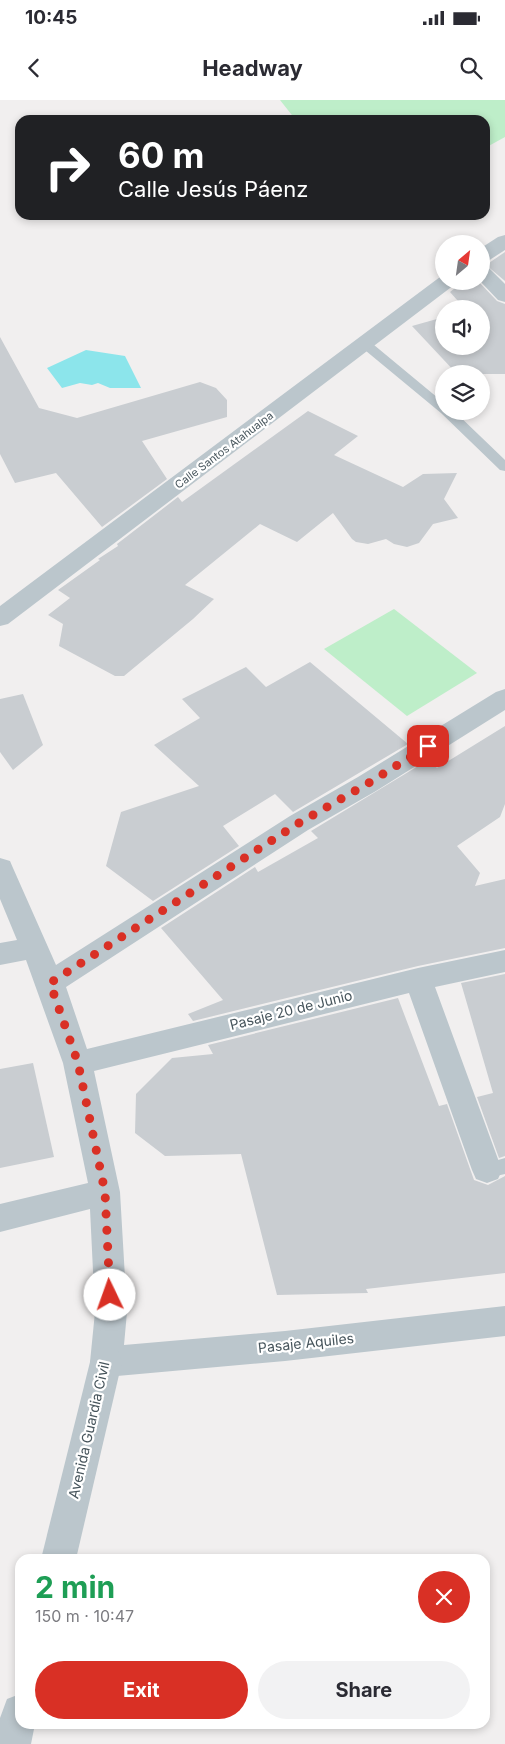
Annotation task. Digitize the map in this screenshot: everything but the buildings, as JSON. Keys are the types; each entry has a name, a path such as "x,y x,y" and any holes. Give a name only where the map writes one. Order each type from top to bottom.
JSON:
{"street":[{"path":"490,251 505,241"},
{"path":"490,280 505,296"},
{"name":"Calle Santos Atahualpa","path":"0,618 435,290"},
{"path":"50,983 299,823 367,784 505,698"},
{"name":"Avenida Guardia Civil","path":"0,868 50,983 78,1063 105,1192 111,1312 106,1362 59,1554"},
{"path":"0,954 34,948"},
{"name":"Pasaje 20 de Junio","path":"78,1063 418,979 505,961"},
{"path":"418,979 496,1168"},
{"path":"0,1218 105,1192"},
{"name":"Pasaje Aquiles","path":"106,1362 285,1346 505,1321"},
{"path":"0,1718 15,1714"},
{"path":"12,1744 16,1729"}],"lane":[{"path":"364,343 435,402"},
{"path":"456,420 505,467"}],"green space":[{"path":"280,100 505,100 505,137 490,145 490,115 292,115"},
{"path":"394,609 477,673 407,716 324,649"}],"water":[{"path":"86,350 125,356 141,388 110,388 98,383 92,385 80,383 62,388 47,368"}],"route":[{"path":"110,1295 105,1192 78,1063 50,983 299,823 428,746"}]}
